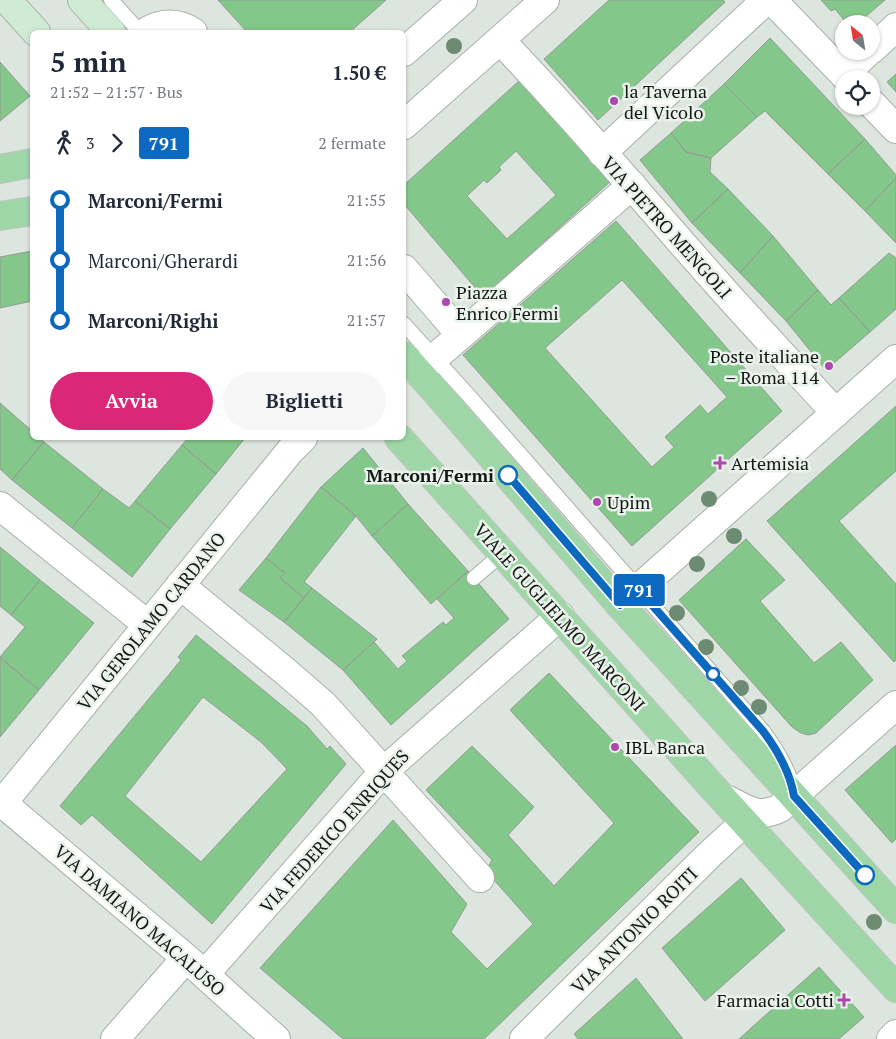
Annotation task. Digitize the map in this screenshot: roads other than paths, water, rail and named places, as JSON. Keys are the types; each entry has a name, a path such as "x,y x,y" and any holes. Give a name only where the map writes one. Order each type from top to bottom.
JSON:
{"main road":[{"path":"7,0 34,30"},
{"path":"82,0 109,30"},
{"path":"0,169 30,163"},
{"path":"0,216 30,210"},
{"path":"426,368 629,597 794,796 896,909"},
{"name":"VIALE GUGLIELMO MARCONI","path":"401,440 896,988"}],"street":[{"path":"406,50 463,0"},
{"path":"406,123 545,0"},
{"path":"602,153 766,0"},
{"path":"772,0 839,70"},
{"path":"149,30 154,27 171,24 190,30"},
{"path":"880,41 896,27"},
{"name":"VIA PIETRO MENGOLI","path":"500,40 836,413"},
{"path":"852,70 861,60"},
{"path":"880,112 896,129"},
{"path":"426,368 461,335 632,186"},
{"path":"406,270 461,335"},
{"path":"629,597 896,359"},
{"name":"VIA GEROLAMO CARDANO","path":"1,804 301,440"},
{"path":"0,506 148,625"},
{"path":"180,585 312,694 338,720 480,878"},
{"name":"VIA FEDERICO ENRIQUES","path":"115,1039 195,966 384,771 560,616"},
{"path":"794,796 896,706"},
{"name":"VIALE GUGLIELMO MARCONI","path":"721,796 756,813 764,814 769,814 780,808 794,796"},
{"name":"VIA DAMIANO MACALUSO","path":"1,804 195,966 276,1039"},
{"name":"VIA ANTONIO ROITI","path":"524,1039 709,855 745,822"},
{"path":"891,1039 896,1034"}],"lane":[{"path":"111,0 138,30"},
{"path":"406,328 426,368"},
{"path":"474,578 503,553"}],"place":[{"name":"la Taverna del Vicolo","path":"614,101"},
{"name":"Piazza Enrico Fermi","path":"446,302"},
{"name":"Poste italiane – Roma 114","path":"829,366"},
{"name":"Artemisia","path":"720,463"},
{"name":"Marconi/Fermi","path":"508,475"},
{"name":"Upim","path":"597,502"},
{"name":"IBL Banca","path":"615,747"},
{"name":"Farmacia Cotti","path":"844,1000"}]}
